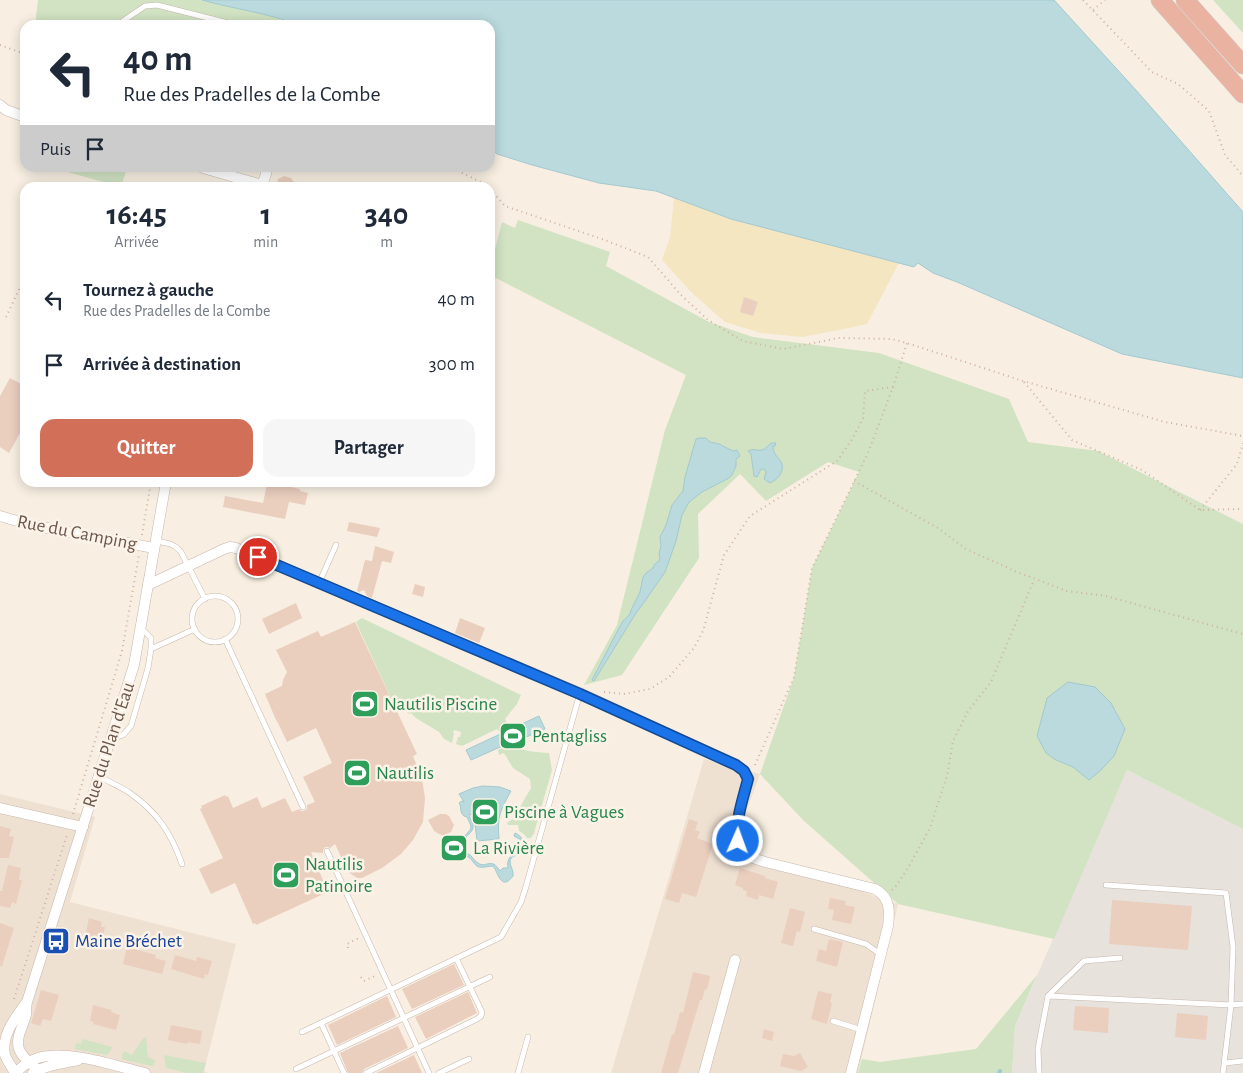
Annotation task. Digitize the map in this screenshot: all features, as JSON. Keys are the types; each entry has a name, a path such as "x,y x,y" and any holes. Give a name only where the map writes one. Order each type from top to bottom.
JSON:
{"highway":[{"path":"1160,0 1243,94"},
{"path":"1185,0 1243,65"}],"street":[{"path":"0,105 6,110 20,115"},
{"path":"215,172 248,182"},
{"name":"Rue du Plan d'Eau","path":"35,1071 19,1049 19,1035 26,1015 27,1002 137,654 165,487"},
{"name":"Rue du Camping","path":"0,516 31,525 140,545 155,544"},
{"path":"148,585 224,549 236,548 580,694 736,765 744,771 748,779 736,832 742,850 747,855 765,862 875,890 880,892 888,903 888,926 851,1073"},
{"path":"0,808 83,827"},
{"path":"704,1073 735,960"},
{"name":"Rue du Plan d'Eau","path":"15,1073 5,1055 6,1038 12,1024 27,1002"},
{"path":"15,1073 29,1062 38,1058 65,1055 145,1073"},
{"path":"35,1071 60,1063 86,1059"}],"lane":[{"path":"124,20 145,6 157,5 216,20"},
{"path":"155,544 169,543 176,546 181,552 204,598"},
{"path":"319,584 336,545"},
{"path":"219,596 226,598 236,608 238,623 235,630 225,640 218,642 210,641 203,638 195,629 192,620 193,614 199,602 204,598 219,596"},
{"path":"112,736 123,735 131,726 148,668 151,638 141,628"},
{"path":"151,649 195,629"},
{"path":"225,640 303,807"},
{"path":"302,1032 501,937 521,902 580,694"},
{"path":"99,776 130,793 152,811 175,844 182,864"},
{"path":"327,851 429,1073"},
{"path":"1106,886 1226,893 1233,947 1231,1005 1223,1073"},
{"path":"814,929 866,944 881,954"},
{"path":"366,1073 481,1016 482,1012 456,958"},
{"path":"1039,1073 1038,1049 1048,996 1084,961 1120,958"},
{"path":"296,1068 404,1019 490,977"},
{"path":"1048,996 1243,1004"},
{"path":"833,1021 862,1030"},
{"path":"321,1023 344,1073"},
{"path":"518,1073 528,1037"},
{"path":"439,1073 469,1059"},
{"path":"1224,1064 1243,1062"}],"path":[{"path":"1083,0 1152,72 1178,84 1209,111 1225,155 1243,176"},
{"path":"1093,10 1105,0"},
{"path":"0,45 20,52"},
{"path":"462,172 480,182"},
{"path":"495,195 505,206 602,239 648,257 681,295 708,320 743,341 783,350 839,338 892,339 1023,381 1165,422 1243,436"},
{"path":"6,316 20,287"},
{"path":"748,779 794,677 812,568 868,453 893,387 907,343"},
{"path":"1023,381 1072,440 1142,470 1200,510 1243,509"},
{"path":"604,692 624,694 650,689 669,677 694,648 703,631 724,555 750,516 837,461 853,438 863,418 865,391 893,387"},
{"path":"1200,510 1237,464 1243,443"},
{"path":"854,480 938,528 966,549 1034,579 1067,591 1106,596 1243,634"},
{"path":"13,1002 70,824 122,650 150,487"},
{"path":"885,897 896,886 930,828 947,776 953,741 968,711 991,682 1034,579"},
{"path":"122,650 137,654"},
{"path":"348,948 346,944 366,935"},
{"path":"361,977 364,981 383,973"}],"shaded area":[{"path":"704,759 760,774 741,826 743,843 762,856 898,904 858,1073 611,1073"},
{"path":"1127,770 1243,829 1243,1073 1012,1073 1015,1026"},
{"path":"0,794 95,817 70,902 236,944 204,1071 208,1073 0,1073"}],"green space":[{"path":"38,0 209,0 280,18 280,20 36,20"},
{"path":"1213,0 1243,0 1243,33"},
{"path":"67,172 126,172 123,182 103,182"},
{"path":"518,220 610,252 606,266 709,322 753,337 879,353 1009,399 1028,442 1098,451 1243,524 1243,829 1127,770 1054,939 898,904 804,821 760,774 794,677 812,568 859,472 828,462 766,501 740,474 698,514 699,558 622,675 584,685 617,625 665,430 686,375 495,278 495,249 502,222 515,228"},
{"name":"Nautilis","path":"362,618 521,695 517,704 505,719 509,728 500,733 497,729 462,746 456,744 461,732 454,730 452,743 411,713 409,714 402,708 396,709 356,622"},
{"path":"511,744 525,750 549,753 552,770 531,838 527,838 519,831 518,825 508,825 507,823 513,819 531,788 530,779 513,768 504,753 499,755 498,750"},
{"path":"1037,975 1015,1026 1012,1073 858,1073 862,1059 880,1062 976,1049"},
{"path":"144,1037 146,1038 148,1057 155,1060 152,1066 121,1058 124,1051 132,1055"},
{"path":"82,1039 113,1047 107,1055 75,1049 76,1043 81,1044"},
{"path":"164,1055 206,1063 203,1073 187,1073 166,1068"}],"sand":[{"path":"674,198 731,219 899,263 867,324 802,337 761,333 725,322 692,293 662,260 670,237"}],"water":[{"path":"202,0 1054,0 1243,212 1243,378 1122,354 933,273 918,263 914,267 731,219 656,191 599,183 497,154 495,152 495,20 284,20"},
{"path":"706,438 710,442 733,451 737,450 740,456 736,459 736,466 729,478 702,492 689,502 682,515 676,541 665,572 636,613 594,681 592,680 618,630 630,614 640,592 643,577 659,561 660,537 672,505 683,491 696,439"},
{"path":"771,443 776,443 773,449 781,461 782,470 779,476 770,483 764,479 766,472 764,469 761,469 757,477 754,476 751,454 748,451 765,449"},
{"path":"1068,682 1095,687 1111,703 1125,729 1114,756 1089,780 1073,767 1056,760 1046,753 1037,736 1047,698"},
{"name":"Pentagliss","path":"539,716 545,729 471,760 466,750"},
{"name":"Piscine à Vagues","path":"483,786 500,787 511,791 500,814 498,825 499,839 477,841 475,823 471,814 469,815 473,829 457,845 461,849 461,854 470,855 475,861 484,865 494,864 500,871 503,868 508,868 509,858 520,848 521,840 514,836 515,833 520,836 524,843 524,848 511,858 510,863 513,876 506,882 500,879 493,866 479,867 466,856 455,859 450,857 448,853 448,848 451,844 457,843 471,828 467,817 462,813 459,803 464,802 459,794"}],"building":[{"path":"284,176 291,178 294,182 277,182 278,179"},
{"path":"744,297 758,302 753,316 740,312"},
{"path":"10,378 20,383 20,433 9,453 0,447 0,396"},
{"path":"266,487 291,487 308,493 305,505 289,502 285,519 223,507 225,496 263,503"},
{"path":"349,522 380,528 377,537 347,531"},
{"path":"375,546 394,552 391,563 382,561 372,598 367,596 364,590 357,591 365,560 372,561"},
{"path":"415,584 425,587 423,597 412,594"},
{"path":"296,603 302,618 269,634 262,619"},
{"path":"460,618 485,628 479,643 455,633"},
{"name":"Nautilis","path":"355,622 417,754 413,756 422,779 425,798 423,822 413,840 401,854 382,868 362,878 357,878 348,872 335,844 330,848 325,847 323,853 311,852 328,892 256,925 255,923 253,924 235,883 211,894 199,869 223,858 200,809 202,808 201,806 225,795 226,797 228,796 233,808 257,797 262,808 285,798 292,812 299,809 304,811 307,809 307,805 315,802 303,777 332,763 316,728 287,742 265,694 282,686 287,672 276,650 318,631 321,637"},
{"path":"440,814 449,816 454,825 451,832 444,835 434,831 428,820"},
{"path":"689,819 698,822 695,830 700,832 697,838 713,844 696,897 682,893 679,903 665,899"},
{"path":"0,826 11,829 9,836 14,837 9,858 0,858"},
{"path":"8,865 21,868 19,880 22,880 16,904 12,902 10,908 0,906 0,891 2,891"},
{"path":"740,868 778,882 773,899 759,895 758,900 746,896 747,891 735,885"},
{"path":"830,898 846,901 845,905 855,907 851,924 832,920 834,910 828,909"},
{"path":"1112,900 1192,906 1188,950 1109,944"},
{"path":"790,908 805,912 800,932 797,931 793,946 781,943"},
{"path":"89,918 102,922 101,927 105,927 103,937 101,937 98,946 84,943"},
{"path":"0,923 14,928 2,966 0,966"},
{"path":"829,939 843,942 837,967 816,961 819,949 826,951"},
{"path":"127,947 156,955 155,958 166,961 162,974 123,964"},
{"path":"175,955 196,961 197,957 212,961 208,975 205,974 204,979 171,969"},
{"path":"454,964 464,985 412,1009 402,989"},
{"path":"693,972 710,976 707,990 705,989 702,1000 700,1000 678,1073 661,1073 680,1012 683,1013"},
{"path":"41,990 59,995 51,1021 43,1019 40,1026 31,1023"},
{"path":"818,991 832,994 827,1024 811,1019"},
{"path":"468,992 477,1013 426,1039 415,1017"},
{"path":"387,996 396,1017 337,1045 328,1025"},
{"path":"93,1005 112,1010 111,1012 120,1015 116,1030 93,1024 94,1022 90,1021"},
{"path":"1075,1006 1109,1008 1108,1033 1073,1030"},
{"path":"1177,1013 1208,1016 1206,1040 1175,1037"},
{"path":"171,1025 202,1031 200,1044 188,1042 187,1044 168,1040"},
{"path":"398,1026 408,1048 364,1069 362,1073 348,1073 340,1053"},
{"path":"764,1029 774,1032 772,1041 762,1038"},
{"path":"800,1053 808,1067 801,1071 780,1066 783,1054 794,1056"},
{"path":"414,1055 422,1073 376,1073"}],"place":[{"name":"Nautilis Piscine","path":"365,704"},
{"name":"Pentagliss","path":"513,736"},
{"name":"Nautilis","path":"357,773"},
{"name":"Piscine à Vagues","path":"485,812"},
{"name":"La Rivière","path":"454,848"},
{"name":"Nautilis Patinoire","path":"286,875"},
{"name":"Maine Bréchet","path":"56,941"}],"route":[{"path":"258,557 580,694 736,765 744,771 748,779 737,821 736,832 738,841"}]}
